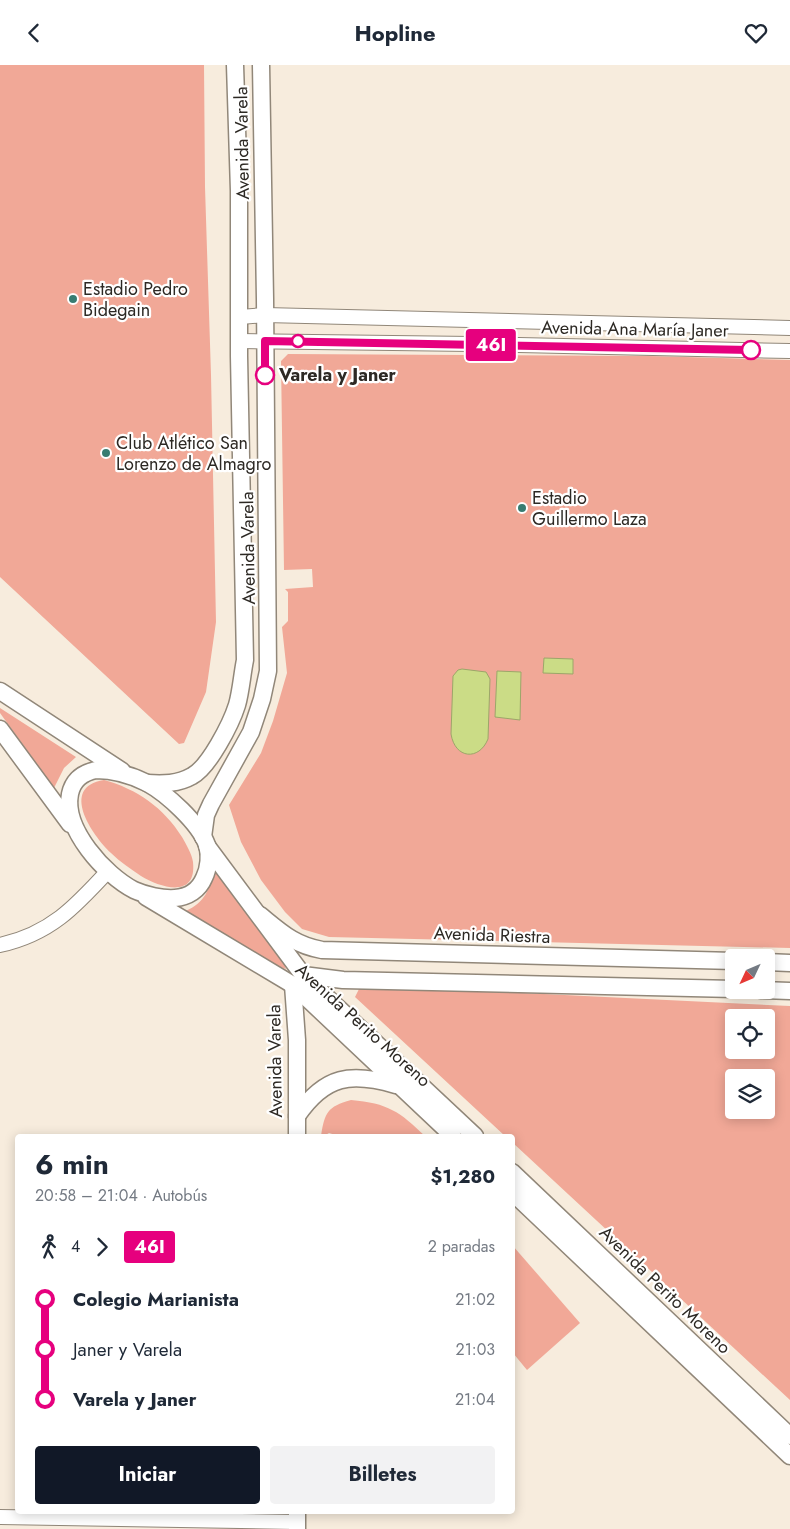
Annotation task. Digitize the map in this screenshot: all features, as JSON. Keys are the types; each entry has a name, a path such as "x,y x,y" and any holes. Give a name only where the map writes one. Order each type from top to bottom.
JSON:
{"main road":[{"name":"Avenida Varela","path":"147,783 174,783 193,776 207,762 219,743 236,706 245,660 239,341 239,191 235,65"},
{"name":"Avenida Varela","path":"205,842 206,815 251,732 268,671 261,65"},
{"path":"0,691 128,775"},
{"path":"0,729 78,834 96,858 108,871 136,890 167,898 186,896 192,893 203,881 206,874 209,862 205,842 187,815 147,783 128,775 107,770 96,770 87,772 72,785 69,810 78,834"},
{"name":"Avenida Perito Moreno","path":"205,842 260,915 298,980 400,1086 451,1134"},
{"name":"Avenida Perito Moreno","path":"136,890 298,980 334,1003 473,1134"},
{"name":"Avenida Riestra","path":"260,915 294,941 307,947 322,950 725,961"},
{"path":"545,985 546,957"},
{"path":"775,962 790,963"},
{"path":"298,980 343,979 725,989"},
{"path":"334,1003 332,989 336,983 343,979"},
{"name":"Avenida Varela","path":"297,1134 298,980"},
{"path":"775,990 790,991"},
{"path":"297,1116 308,1100 323,1087 340,1079 360,1077 400,1086"},
{"name":"Avenida Perito Moreno","path":"515,1175 790,1437"},
{"name":"Avenida Perito Moreno","path":"515,1195 790,1456"}],"street":[{"name":"Avenida Ana María Janer","path":"240,317 265,315 790,328"},
{"path":"645,348 652,345 656,340 657,335 652,325"},
{"name":"Avenida Ana María Janer","path":"239,341 790,351"},
{"path":"0,945 24,939 57,920 77,905 108,871"},
{"path":"0,1517 297,1521"}],"shaded area":[{"name":"Club Atlético San Lorenzo de Almagro","path":"0,65 204,65 205,187 216,622 206,692 184,743 179,744 0,577"},
{"path":"288,354 649,356 790,360 790,948 329,937 302,929 285,912 261,880 241,842 229,805 261,753 273,721 287,673 282,627 288,621 288,592 285,589 313,587 312,569 284,570 281,361"},
{"path":"544,658 573,659 573,674 543,673"},
{"path":"458,670 486,672 490,679 488,739 479,751 473,754 462,752 457,748 451,734 453,676"},
{"path":"497,671 521,672 520,720 495,717"},
{"path":"0,708 76,757 64,768 54,788 0,713"},
{"path":"104,780 128,789 149,801 175,827 187,846 193,862 193,874 184,886 167,887 141,876 114,856 103,845 89,824 81,801 83,792 91,784"},
{"path":"215,870 282,958 286,969 266,962 181,913 195,906 204,897"},
{"path":"361,985 790,1006 790,1400 515,1145 515,1134 503,1134 355,997"},
{"path":"351,1100 384,1106 400,1115 423,1134 321,1134 328,1112 337,1105"},
{"path":"515,1248 580,1323 527,1370 515,1355"}],"bus line":[{"name":"46I","path":"265,375 265,341 751,350"}],"place":[{"name":"Estadio Pedro Bidegain","path":"73,299"},
{"name":"Varela y Janer","path":"265,375"},
{"name":"Club Atlético San Lorenzo de Almagro","path":"106,453"},
{"name":"Estadio Guillermo Laza","path":"522,508"}]}
